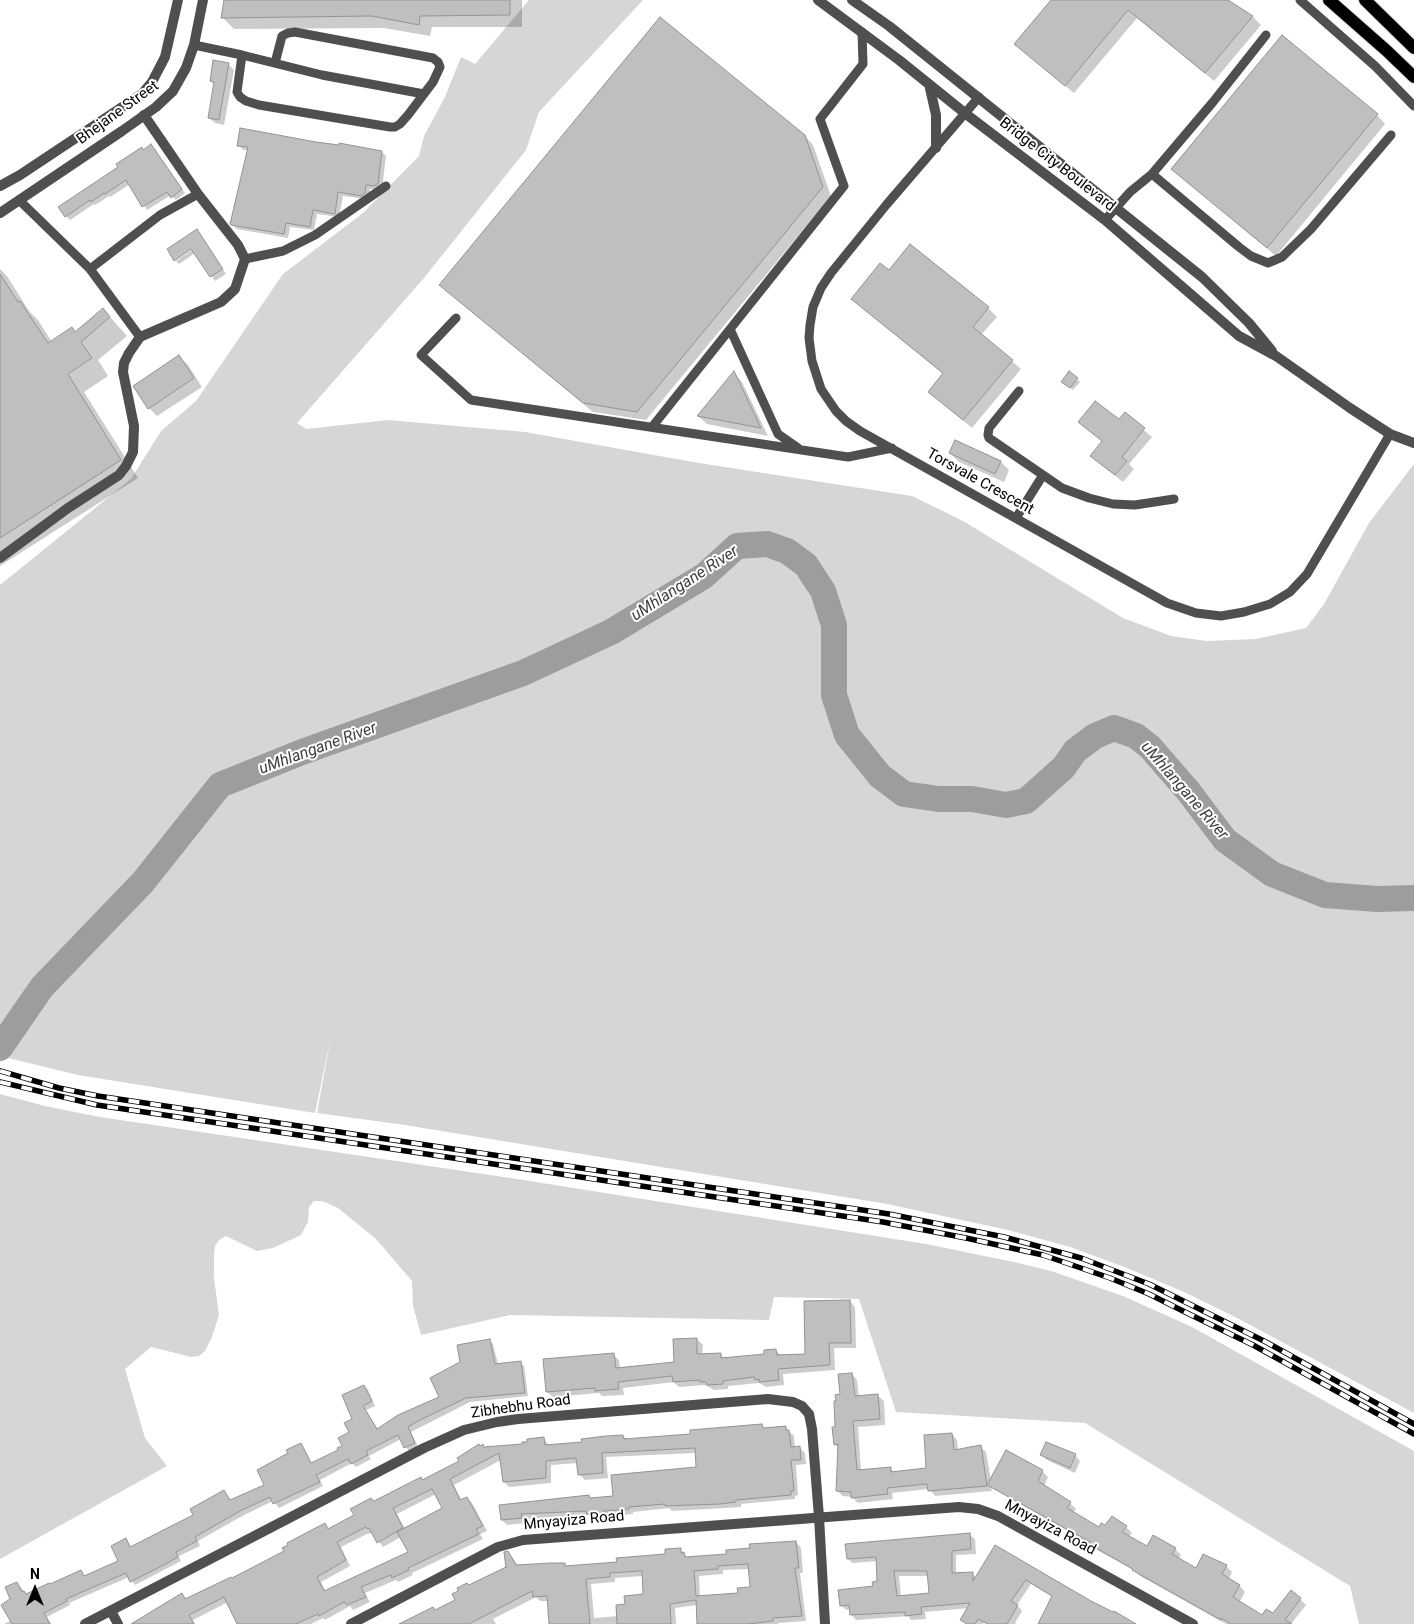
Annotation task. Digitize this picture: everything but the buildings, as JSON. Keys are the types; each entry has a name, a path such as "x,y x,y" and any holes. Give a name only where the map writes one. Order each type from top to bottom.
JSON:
{"main road":[{"path":"1329,0 1414,78"},
{"path":"1364,0 1414,48"}],"street":[{"name":"Bhejane Street","path":"0,186 20,175 142,94 152,82 165,57 178,0"},
{"name":"Bhejane Street","path":"0,213 156,107 172,91 186,68 194,46 203,0"},
{"name":"Bridge City Boulevard","path":"818,0 1105,220 1239,336 1276,356 1390,434 1414,443"},
{"name":"Bridge City Boulevard","path":"852,0 889,26 1202,278 1249,323 1276,356"},
{"path":"929,84 936,115 936,148"},
{"path":"0,558 68,508 119,475 126,466 133,452 134,426 122,372 128,352 140,337 221,302 236,289 245,259 238,246 198,194 144,115"},
{"path":"1239,336 1249,323"},
{"name":"Zibhebhu Road","path":"86,1624 442,1439 480,1425 511,1420 759,1400 792,1402 802,1406 809,1414 819,1517"},
{"name":"Mnyayiza Road","path":"351,1624 487,1552 508,1543 532,1539 939,1508 978,1510 998,1516 1193,1624"},
{"path":"819,1517 825,1624"},
{"path":"111,1611 118,1624"}],"lane":[{"path":"1300,0 1375,66 1414,106"},
{"path":"242,55 237,92 246,101 259,105 395,127 408,115 434,82 440,67 434,58 291,32 282,36 275,63"},
{"path":"652,427 844,186 820,119 863,64 862,32"},
{"path":"1105,220 1115,207 1152,174 1266,35"},
{"path":"194,46 242,55 322,75 424,94"},
{"name":"Torsvale Crescent","path":"978,97 966,114 887,204 830,273 821,288 812,315 809,338 810,351 815,375 821,389 836,411 846,421 860,432 892,448 1167,603 1196,613 1221,616 1244,612 1270,604 1290,592 1307,574 1390,434"},
{"path":"1152,174 1239,248 1251,256 1268,263 1282,257 1311,229 1391,135"},
{"path":"245,259 283,251 307,239 386,186"},
{"path":"90,269 160,216 198,194"},
{"path":"19,200 90,269 140,337"},
{"path":"456,318 421,356 471,400 848,457 892,448"},
{"path":"730,329 778,434 800,450"},
{"path":"1019,391 990,428 988,435 1043,475 1062,488 1113,504 1135,505 1174,499"},
{"path":"1016,518 1043,475"}],"shaded area":[{"path":"529,0 643,0 539,112 526,150 424,278 297,423 306,429 388,420 525,432 699,463 912,496 963,521 1123,618 1171,636 1207,641 1256,639 1306,628 1324,604 1369,523 1414,464 1414,1413 1239,1319 1184,1292 1070,1247 1008,1230 887,1204 405,1125 317,1113 331,1036 315,1113 78,1075 0,1056 0,585 131,479 161,431 196,401 283,274 363,213 419,156 424,136 445,97 461,57 475,64"},
{"path":"0,1094 45,1106 100,1117 517,1179 926,1244 1051,1271 1123,1296 1192,1327 1414,1451 1414,1624 1359,1624 1350,1586 1085,1423 896,1412 859,1299 774,1297 769,1320 510,1315 421,1335 413,1306 412,1281 376,1239 338,1208 322,1201 314,1201 309,1207 308,1222 301,1235 273,1248 257,1251 226,1236 219,1240 215,1246 214,1278 219,1315 205,1351 199,1356 191,1357 151,1347 125,1369 145,1438 167,1466 0,1559"}],"waterway":[{"name":"uMhlangane River","path":"0,1048 42,987 143,882 220,785 302,752 523,673 611,632 704,576 737,546 767,544 787,551 806,565 823,591 834,625 834,695 847,735 880,776 904,794 939,799 972,799 1006,805 1026,801 1064,767 1075,751 1095,736 1114,728 1136,736 1150,747 1189,792 1225,840 1272,874 1325,895 1377,899 1414,898"}],"railway":[{"path":"0,1071 59,1088 98,1096 889,1214 1004,1237 1081,1258 1149,1284 1266,1342 1414,1424"},
{"path":"0,1082 97,1105 883,1222 1043,1255 1110,1278 1149,1294 1253,1345 1414,1434"}]}
